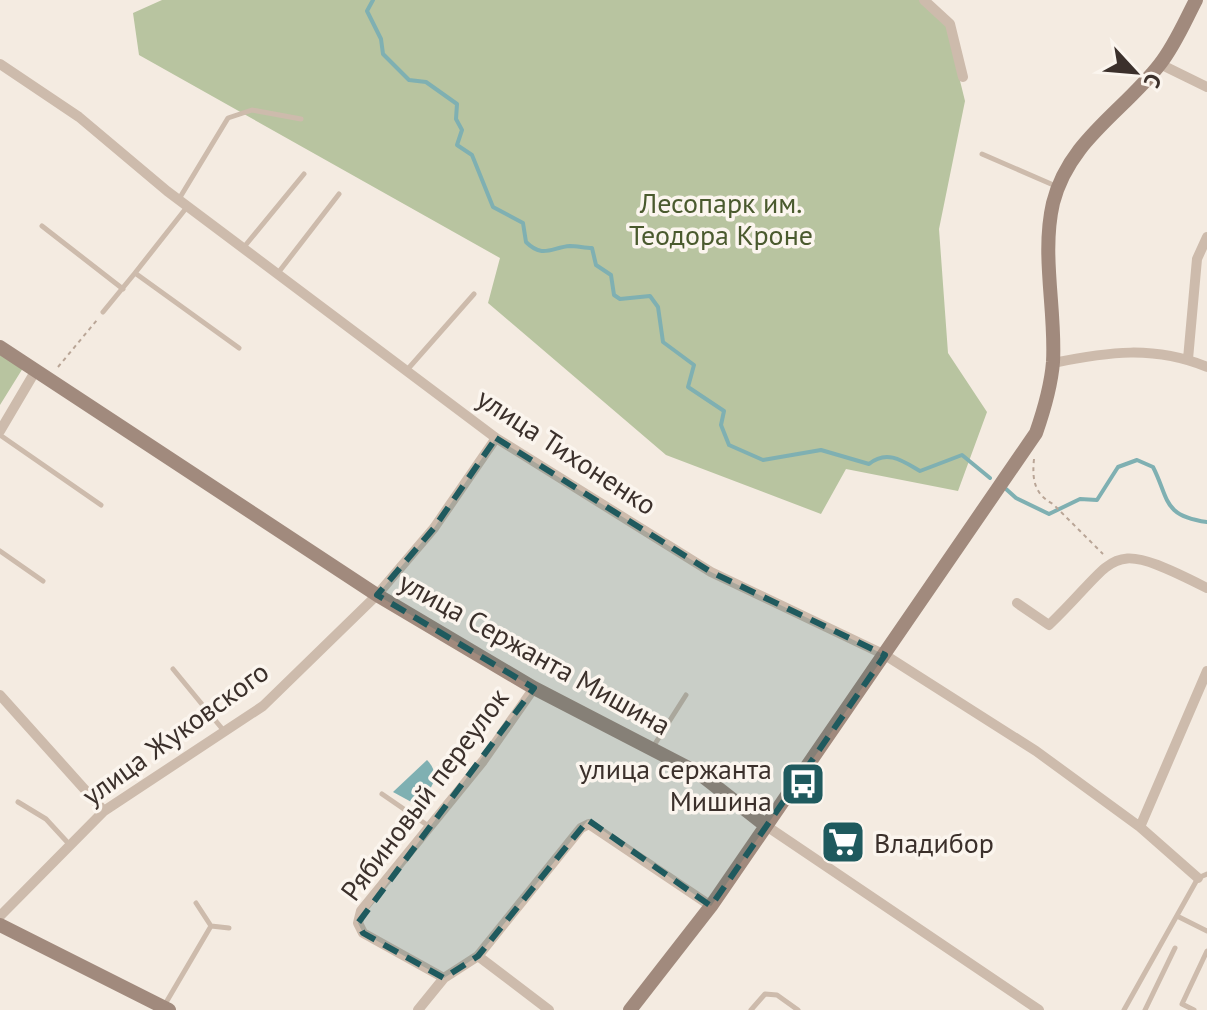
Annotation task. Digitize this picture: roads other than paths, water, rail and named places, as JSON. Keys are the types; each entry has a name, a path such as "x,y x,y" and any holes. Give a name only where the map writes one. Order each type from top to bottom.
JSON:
{"main road":[{"path":"630,1010 711,906 1036,433 1047,402 1053,363 1049,252 1053,205 1059,187 1074,153 1160,64 1196,0"},
{"name":"улица Сержанта Мишина","path":"0,347 377,595 534,688 700,774 765,825"},
{"path":"0,925 167,1009"}],"street":[{"path":"924,0 950,24 963,77"},
{"name":"улица Тихоненко","path":"0,64 79,117 183,203 496,438 711,572 885,655 1036,751 1140,827 1204,880"},
{"path":"1160,64 1207,87"},
{"path":"1188,359 1197,259 1207,237"},
{"path":"1053,363 1108,352 1153,351 1207,367"},
{"path":"0,433 43,374"},
{"name":"улица Жуковского","path":"0,916 104,811 263,706 377,595 434,528 496,438"},
{"path":"1017,603 1049,625 1112,559 1135,557 1207,588"},
{"path":"1140,827 1207,671"},
{"name":"Рябиновый переулок","path":"444,978 363,933 358,923 361,911 431,828 534,688"},
{"path":"0,695 104,811"},
{"path":"418,1010 444,978 478,956 581,828 589,824 711,906"},
{"name":"улица Сержанта Мишина","path":"765,825 1039,1010"},
{"path":"478,956 549,1010"}],"lane":[{"path":"103,312 135,273 183,203 217,131 228,118 252,110 301,119"},
{"path":"982,154 1059,187"},
{"path":"243,248 304,174"},
{"path":"277,274 339,194"},
{"path":"42,226 123,289"},
{"path":"135,273 239,348"},
{"path":"407,371 474,294"},
{"path":"0,433 101,505"},
{"path":"0,551 43,581"},
{"path":"173,669 224,732"},
{"path":"652,748 686,695"},
{"path":"382,794 431,828"},
{"path":"18,802 46,819 69,844"},
{"path":"1124,1010 1177,916 1204,880"},
{"path":"196,903 211,926"},
{"path":"1177,916 1207,931"},
{"path":"211,926 229,928"},
{"path":"167,1009 211,926"},
{"path":"1145,1010 1175,948"},
{"path":"1194,1010 1182,1004 1207,951"},
{"path":"751,1010 765,994 777,995 798,1010"}],"water":[{"path":"427,760 434,772 433,784 420,800 415,804 393,792"}],"waterway":[{"path":"373,0 367,11 381,39 383,54 409,80 426,82 457,104 456,119 462,130 457,145 472,155 493,207 523,223 526,242 538,250 570,246 592,248 596,265 611,275 614,295 620,299 650,296 658,307 663,342 694,365 688,387 724,411 721,425 729,445 763,460 821,450 869,464 882,457 895,458 920,471 962,455 990,478"},
{"path":"1006,489 1016,498 1049,514 1080,499 1097,500 1118,467 1137,460 1153,467 1174,510 1207,522"}],"place":[{"name":"улица cержанта Мишина","path":"803,784"},
{"name":"Владибор","path":"843,842"}],"park label":[{"name":"Лесопарк им. Теодора Кроне","path":"721,218"}]}
